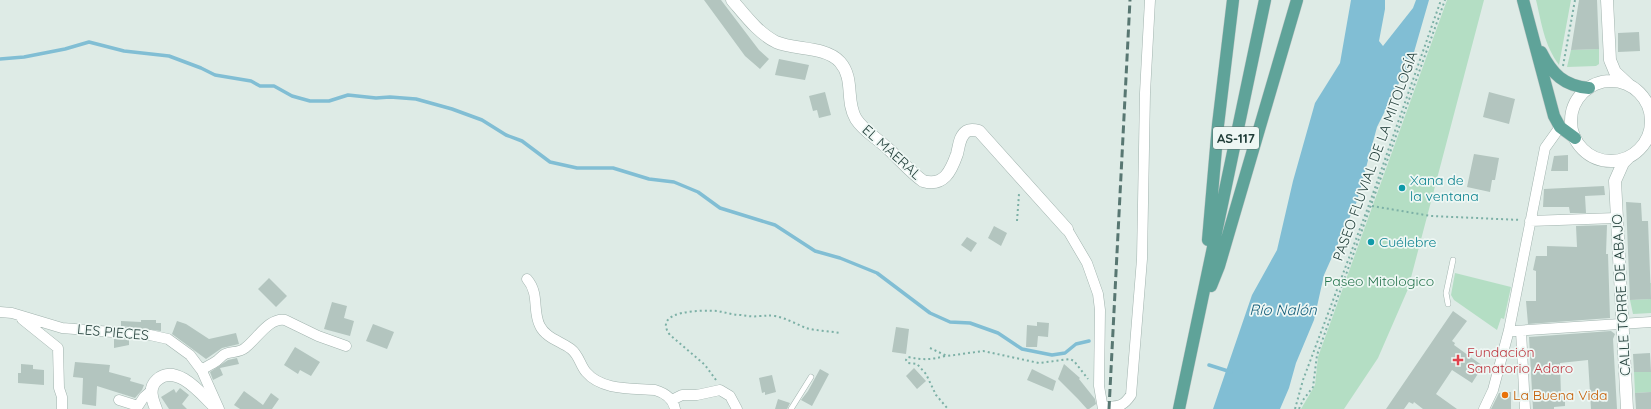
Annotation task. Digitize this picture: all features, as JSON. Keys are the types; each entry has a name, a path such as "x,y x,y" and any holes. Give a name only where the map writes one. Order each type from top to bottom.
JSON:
{"main road":[{"path":"1208,276 1209,236 1218,125 1233,0"},
{"name":"AS-117","path":"1179,409 1265,0"},
{"path":"1199,316 1219,266 1297,0"},
{"path":"1523,0 1554,116 1560,127 1575,138"},
{"path":"1534,39 1545,59 1559,78 1577,87 1593,86"}],"street":[{"name":"EL MAERAL","path":"732,0 747,18 766,36 776,42 820,52 839,61 849,80 850,104 856,119 868,133 923,181 931,183 939,182 946,177 957,154 961,140 967,131 973,130 984,136 1021,177 1039,200 1052,211 1067,229"},
{"path":"1067,229 1087,263 1098,294 1100,310 1099,386 1103,408 1120,406 1126,403 1131,395 1142,259 1145,93 1150,0"},
{"path":"1596,158 1614,161 1629,156 1639,150 1647,139 1651,121 1647,100 1615,72 1610,60 1607,0"},
{"path":"1610,60 1604,76 1579,97 1574,106 1571,127 1581,148 1606,167 1615,181"},
{"path":"1593,86 1611,81 1630,86"},
{"path":"1484,409 1493,390 1509,330 1545,148 1560,127"},
{"name":"CALLE TORRE DE ABAJO","path":"1627,409 1615,181 1623,163 1629,156"},
{"path":"1530,220 1616,218"},
{"path":"527,279 533,290 539,324 543,331 575,353 582,367 590,377 610,386 662,392 673,404 682,395 697,395 715,390 724,391 730,396 737,409"},
{"name":"LES PIECES","path":"0,312 12,313 62,328 150,335 168,339 190,355 202,370 218,409"},
{"name":"LES PIECES","path":"12,313 33,326 58,348 59,388 62,397 62,409"},
{"path":"202,370 204,367 216,362 222,355 237,352 245,348 273,322 280,319 318,336 346,346"},
{"path":"1509,330 1521,331 1651,322"},
{"path":"1521,331 1525,409"},
{"path":"1506,340 1516,344 1522,349"},
{"path":"119,400 138,406 144,396 151,390 154,383 161,376 170,374 186,380 218,409"},
{"path":"151,390 156,409"}],"lane":[{"path":"1448,304 1446,293 1453,260"},
{"path":"791,409 811,377"}],"path":[{"name":"PASEO FLUVIAL DE LA MITOLOGÍA","path":"1295,409 1303,380 1370,205 1441,0"},
{"path":"1299,409 1303,400 1313,387 1317,355 1445,0"},
{"path":"1566,71 1563,68 1575,0"},
{"path":"1017,222 1021,177"},
{"path":"1370,205 1431,216 1530,220"},
{"path":"715,390 717,385 716,378 705,364 692,352 678,343 666,330 666,324 669,319 680,313 717,311 731,315 774,316 808,328 840,333"},
{"path":"930,348 946,356"},
{"path":"948,409 936,395 923,370 918,364 908,363 906,360 908,357 920,360 930,360 946,356 983,352 1039,363 1070,359 1074,361 1101,396"}],"green space":[{"name":"Paseo Mitologico","path":"1447,0 1484,0 1408,289 1378,358 1344,409 1301,409 1315,385 1318,357"},
{"path":"1536,0 1571,0 1559,65 1547,42"},
{"path":"1599,49 1599,64 1596,66 1567,67 1571,50"},
{"path":"1455,273 1511,287 1504,319 1501,318 1497,330 1454,300 1451,295"},
{"path":"1651,299 1651,313 1633,314 1630,300"},
{"path":"1634,372 1651,372 1651,392 1635,393"}],"water":[{"name":"Río Nalón","path":"1351,0 1385,0 1385,9 1379,41 1383,46 1413,8 1416,0 1429,0 1410,66 1401,79 1377,127 1357,201 1324,275 1314,320 1296,363 1289,388 1280,409 1213,409 1252,295 1277,250 1293,181 1315,103 1340,63"}],"building":[{"path":"704,0 721,0 759,50 769,59 760,69 745,56"},
{"path":"1579,0 1597,0 1599,49 1571,50"},
{"path":"1639,32 1640,51 1618,52 1618,33"},
{"path":"779,59 809,65 805,80 775,75"},
{"path":"825,92 831,115 819,118 817,110 813,111 809,96"},
{"path":"1489,92 1515,99 1509,124 1483,117"},
{"path":"1474,154 1499,158 1495,180 1492,180 1490,192 1467,187"},
{"path":"1568,155 1568,171 1551,171 1554,156"},
{"path":"1604,186 1605,195 1585,196 1586,213 1570,213 1569,207 1543,207 1544,189"},
{"path":"1626,202 1641,203 1642,221 1648,221 1651,299 1630,300"},
{"path":"1607,225 1606,254 1608,254 1610,318 1528,324 1526,301 1536,301 1536,271 1533,270 1536,256 1547,256 1547,246 1577,247 1576,226"},
{"path":"994,226 1007,233 1001,246 988,238"},
{"path":"967,237 977,243 971,252 961,245"},
{"path":"269,278 287,296 276,307 258,289"},
{"path":"332,302 347,306 344,318 354,321 350,336 324,329"},
{"name":"Fundación Sanatorio Adaro","path":"1453,311 1467,321 1452,341 1455,343 1454,345 1483,366 1472,383 1452,370 1436,394 1457,409 1423,409 1414,402 1413,404 1409,402 1404,409 1386,409"},
{"path":"141,320 156,320 156,323 161,323 161,331 121,326 121,321 141,322"},
{"path":"177,321 186,324 209,339 236,333 239,344 222,348 206,359 172,334"},
{"path":"1037,322 1049,323 1048,337 1038,336 1037,347 1026,347 1027,325 1037,326"},
{"path":"373,324 394,332 387,349 366,341"},
{"path":"896,327 909,329 906,354 892,352"},
{"path":"1611,331 1615,334 1613,339 1617,409 1591,409 1588,360 1560,363 1561,396 1565,396 1565,406 1554,407 1554,409 1533,409 1529,337"},
{"path":"114,339 129,340 129,345 114,348"},
{"path":"295,347 320,362 311,376 300,370 298,374 284,365"},
{"path":"1650,353 1651,372 1634,372 1633,354"},
{"path":"237,358 239,364 220,368 223,375 213,380 210,372 228,360"},
{"path":"75,362 110,365 109,372 131,378 130,381 144,385 142,390 135,398 97,386 96,406 82,404 83,378 73,377"},
{"path":"21,364 33,365 33,369 44,370 44,385 18,383 18,373 21,373"},
{"path":"1064,364 1080,378 1079,379 1095,399 1096,404 1089,409 1087,409 1058,379"},
{"path":"914,368 926,381 917,389 906,376"},
{"path":"820,369 829,374 812,406 801,400 808,391"},
{"path":"1032,369 1056,381 1053,391 1027,380"},
{"path":"772,375 776,392 765,395 765,392 762,393 759,378"},
{"path":"180,388 189,395 182,404 187,409 169,409 161,397 174,389 176,393"},
{"path":"244,391 263,405 271,393 279,399 272,409 240,409 234,405"},
{"path":"1511,392 1511,409 1491,409 1499,393"},
{"path":"1651,392 1651,409 1636,409 1635,393"},
{"path":"778,399 790,403 787,409 775,409"}],"waterway":[{"path":"0,59 24,57 65,49 89,42 124,51 169,56 215,75 251,81 260,86 274,86 292,96 310,101 329,101 348,95 376,98 390,97 416,99 452,109 482,120 506,135 522,141 550,162 577,168 613,168 649,179 674,182 698,192 720,208 775,225 815,251 840,258 877,273 930,313 950,322 970,323 998,333 1022,349 1052,355 1065,353 1076,344 1089,341"},
{"path":"1209,365 1231,372"}],"railway":[{"path":"1109,409 1130,0"}],"place":[{"name":"Xana de la ventana","path":"1402,188"},
{"name":"Cuélebre","path":"1371,242"},
{"name":"Fundación Sanatorio Adaro","path":"1458,360"},
{"name":"La Buena Vida","path":"1505,395"}]}
